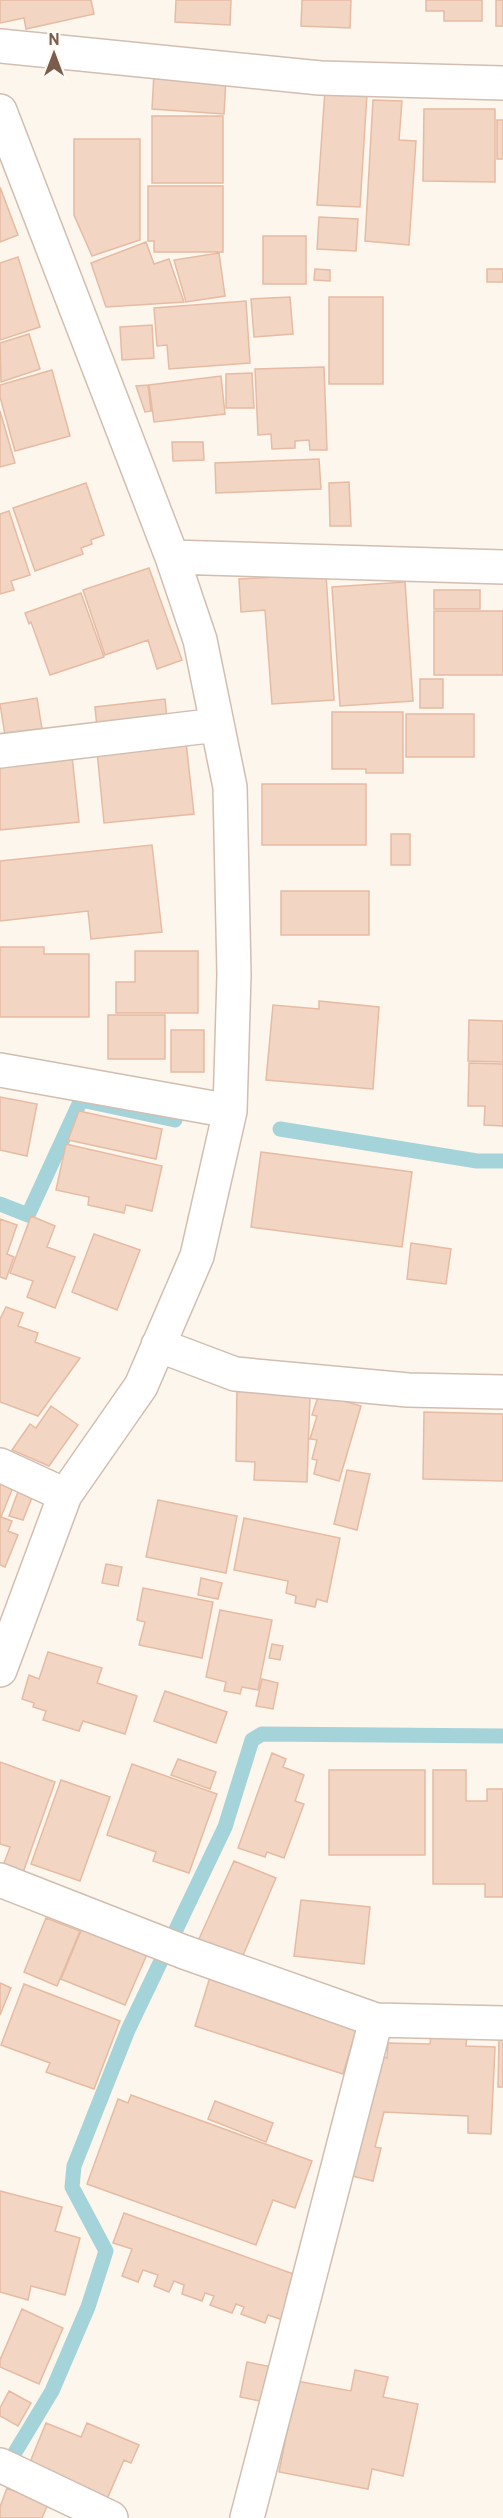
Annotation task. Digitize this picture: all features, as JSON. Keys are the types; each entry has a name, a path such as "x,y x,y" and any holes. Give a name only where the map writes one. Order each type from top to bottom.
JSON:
{"street":[{"path":"0,46 320,78 503,82"},
{"path":"0,111 172,557 200,640 230,787 234,975 230,1111 197,1256 141,1386 65,1495 0,1670"},
{"path":"172,557 503,567"},
{"path":"0,751 217,725"},
{"path":"0,1070 230,1111"},
{"path":"158,1346 235,1374 408,1390 503,1392"},
{"path":"0,1465 65,1495"},
{"path":"0,1880 183,1952 376,2020 503,2023"},
{"path":"247,2518 376,2020"},
{"path":"0,2465 111,2518"}],"building":[{"path":"0,0 91,0 94,14 26,29 24,18 0,23"},
{"path":"176,0 231,0 230,25 175,22"},
{"path":"302,0 351,0 350,28 301,26"},
{"path":"426,0 482,0 482,21 444,21 444,11 426,11"},
{"path":"496,0 503,0 503,26 496,26"},
{"path":"154,73 226,78 224,114 152,109"},
{"path":"325,90 367,93 360,207 317,205"},
{"path":"373,100 402,101 399,140 416,141 409,245 365,241"},
{"path":"424,109 495,109 495,182 423,181"},
{"path":"152,116 223,116 223,183 152,183"},
{"path":"497,120 503,120 503,159 497,159"},
{"path":"74,139 140,139 140,240 92,256 74,215"},
{"path":"148,186 223,186 223,252 154,252 154,241 148,241"},
{"path":"0,187 18,235 0,242"},
{"path":"319,217 358,219 356,251 317,249"},
{"path":"263,236 306,236 306,284 263,284"},
{"path":"146,242 154,264 169,259 184,302 106,307 91,263"},
{"path":"219,253 225,296 186,302 174,260"},
{"path":"18,257 40,327 0,340 0,263"},
{"path":"315,269 330,270 330,281 314,280"},
{"path":"487,269 503,269 503,282 487,282"},
{"path":"290,297 293,334 254,337 251,299"},
{"path":"329,297 383,297 383,384 329,384"},
{"path":"246,301 250,363 169,369 167,345 157,346 154,308"},
{"path":"152,325 154,358 122,360 120,327"},
{"path":"29,334 40,369 1,382 0,343"},
{"path":"324,367 327,450 310,450 309,440 295,441 295,448 272,449 271,434 258,435 255,369"},
{"path":"52,370 70,436 15,451 0,397 0,385"},
{"path":"252,373 254,408 226,408 226,374"},
{"path":"221,376 225,414 154,422 149,385"},
{"path":"148,385 151,411 145,412 136,386"},
{"path":"0,411 15,463 0,467"},
{"path":"172,442 203,442 204,460 173,461"},
{"path":"319,459 321,489 216,493 215,463"},
{"path":"349,482 351,526 330,526 329,483"},
{"path":"86,483 104,535 91,540 92,544 81,548 83,554 35,571 13,508"},
{"path":"9,511 30,575 11,581 14,590 0,594 0,514"},
{"path":"149,568 182,660 157,669 148,640 105,655 83,590"},
{"path":"326,574 334,700 272,704 265,610 241,612 239,579"},
{"path":"405,582 413,701 340,706 332,587"},
{"path":"434,590 480,590 480,609 434,609"},
{"path":"81,593 104,657 50,675 31,622 29,624 25,613"},
{"path":"434,611 503,611 503,675 434,675"},
{"path":"420,679 443,679 443,708 420,708"},
{"path":"37,698 42,729 5,735 0,704"},
{"path":"165,699 167,719 97,727 95,707"},
{"path":"332,712 403,712 403,773 366,773 366,769 332,769"},
{"path":"406,714 474,714 474,757 406,757"},
{"path":"186,742 194,814 104,823 97,751"},
{"path":"72,756 79,822 0,830 0,764"},
{"path":"262,784 366,784 366,845 262,845"},
{"path":"391,834 410,834 410,865 391,865"},
{"path":"152,845 162,932 91,939 88,911 0,921 0,861"},
{"path":"281,891 369,891 369,935 281,935"},
{"path":"0,947 44,947 44,954 89,954 89,1017 0,1017"},
{"path":"135,951 198,951 198,1013 116,1013 116,982 135,982"},
{"path":"319,1001 379,1007 373,1089 266,1080 273,1005 319,1009"},
{"path":"108,1015 165,1015 165,1059 108,1059"},
{"path":"469,1020 503,1021 503,1062 468,1061"},
{"path":"171,1030 204,1030 204,1072 171,1072"},
{"path":"469,1063 503,1064 503,1126 484,1125 485,1106 468,1106"},
{"path":"0,1097 37,1104 27,1156 0,1150"},
{"path":"79,1111 162,1129 156,1159 68,1140"},
{"path":"66,1144 162,1166 152,1211 126,1205 124,1213 88,1205 89,1197 56,1190"},
{"path":"261,1152 412,1172 402,1247 251,1227"},
{"path":"31,1216 55,1226 47,1247 75,1257 55,1308 27,1297 33,1281 10,1273"},
{"path":"0,1219 17,1225 7,1254 14,1257 6,1279 0,1277"},
{"path":"94,1234 140,1250 117,1310 72,1292"},
{"path":"411,1243 451,1249 446,1284 407,1279"},
{"path":"6,1307 23,1313 18,1326 38,1333 35,1342 80,1358 38,1416 0,1402 0,1319"},
{"path":"237,1384 310,1395 307,1482 254,1480 255,1462 236,1461"},
{"path":"319,1394 361,1406 339,1481 314,1474 317,1460 312,1459 317,1440 310,1439 317,1416 312,1415"},
{"path":"51,1406 78,1425 49,1466 12,1450 30,1424 36,1428"},
{"path":"424,1412 503,1414 503,1481 423,1479"},
{"path":"347,1470 370,1474 357,1530 334,1524"},
{"path":"0,1474 16,1480 1,1517 12,1521 8,1531 18,1535 5,1567 0,1565"},
{"path":"19,1489 33,1495 23,1520 9,1516"},
{"path":"158,1500 237,1516 226,1573 146,1557"},
{"path":"244,1518 340,1538 327,1602 317,1599 315,1607 295,1603 296,1596 286,1593 288,1581 234,1570"},
{"path":"106,1564 122,1567 118,1586 102,1583"},
{"path":"201,1578 222,1583 218,1599 198,1595"},
{"path":"143,1588 213,1602 202,1658 139,1645 145,1622 137,1620"},
{"path":"220,1610 272,1620 258,1690 242,1687 240,1694 224,1691 226,1682 206,1677"},
{"path":"272,1644 283,1646 280,1660 269,1658"},
{"path":"48,1652 102,1668 97,1683 137,1696 125,1734 83,1721 79,1731 43,1720 46,1711 33,1707 34,1703 22,1699 29,1675 39,1679"},
{"path":"262,1679 278,1683 273,1709 256,1706"},
{"path":"165,1691 227,1712 216,1743 154,1721"},
{"path":"272,1753 286,1759 283,1767 304,1775 295,1801 304,1804 284,1858 267,1852 265,1857 238,1848"},
{"path":"178,1759 216,1772 210,1789 171,1775"},
{"path":"0,1762 55,1782 20,1881 0,1874 10,1847 0,1844"},
{"path":"132,1764 217,1794 189,1873 153,1861 156,1852 107,1835"},
{"path":"329,1770 425,1770 425,1855 329,1855"},
{"path":"433,1770 466,1770 466,1801 487,1801 487,1789 503,1789 503,1897 485,1897 485,1884 433,1884"},
{"path":"61,1780 110,1797 80,1881 31,1864"},
{"path":"234,1861 276,1878 241,1960 198,1941"},
{"path":"301,1900 370,1907 364,1964 294,1956"},
{"path":"46,1918 80,1931 57,1986 24,1972"},
{"path":"83,1926 148,1952 125,2005 61,1979"},
{"path":"210,1977 358,2024 343,2074 195,2026"},
{"path":"0,1983 11,1988 0,2015"},
{"path":"24,1984 120,2021 94,2089 46,2072 50,2063 1,2045"},
{"path":"431,2034 467,2036 466,2046 495,2047 491,2134 468,2133 468,2116 384,2112 375,2147 381,2148 373,2181 348,2175 379,2055 387,2058 388,2043 430,2044"},
{"path":"499,2039 503,2039 503,2087 498,2087"},
{"path":"131,2095 312,2161 295,2208 273,2200 256,2245 87,2184 118,2099 128,2103"},
{"path":"215,2101 273,2123 266,2142 208,2119"},
{"path":"0,2191 62,2207 55,2231 80,2238 65,2295 31,2286 28,2300 0,2292"},
{"path":"124,2213 299,2276 283,2320 268,2315 265,2323 241,2314 244,2307 236,2304 232,2313 210,2305 214,2296 205,2293 202,2301 182,2294 184,2285 174,2281 169,2292 154,2286 158,2275 143,2270 138,2282 122,2276 132,2249 113,2243"},
{"path":"22,2309 63,2328 39,2384 0,2367 0,2360"},
{"path":"247,2362 272,2367 265,2402 240,2397"},
{"path":"355,2370 388,2377 383,2397 418,2404 403,2476 372,2469 368,2489 279,2472 297,2381 351,2391"},
{"path":"9,2391 31,2403 18,2426 0,2416 0,2408"},
{"path":"46,2423 81,2437 87,2423 139,2445 131,2463 124,2460 107,2499 28,2467"},
{"path":"7,2488 48,2504 42,2518 0,2518 0,2507"}],"waterway":[{"path":"0,1204 28,1215 81,1100 175,1120"},
{"path":"280,1129 477,1161 503,1161"},
{"path":"11,2459 52,2391 88,2307 106,2251 72,2187 74,2166 128,2030 225,1827 252,1740 262,1734 503,1736"}]}
